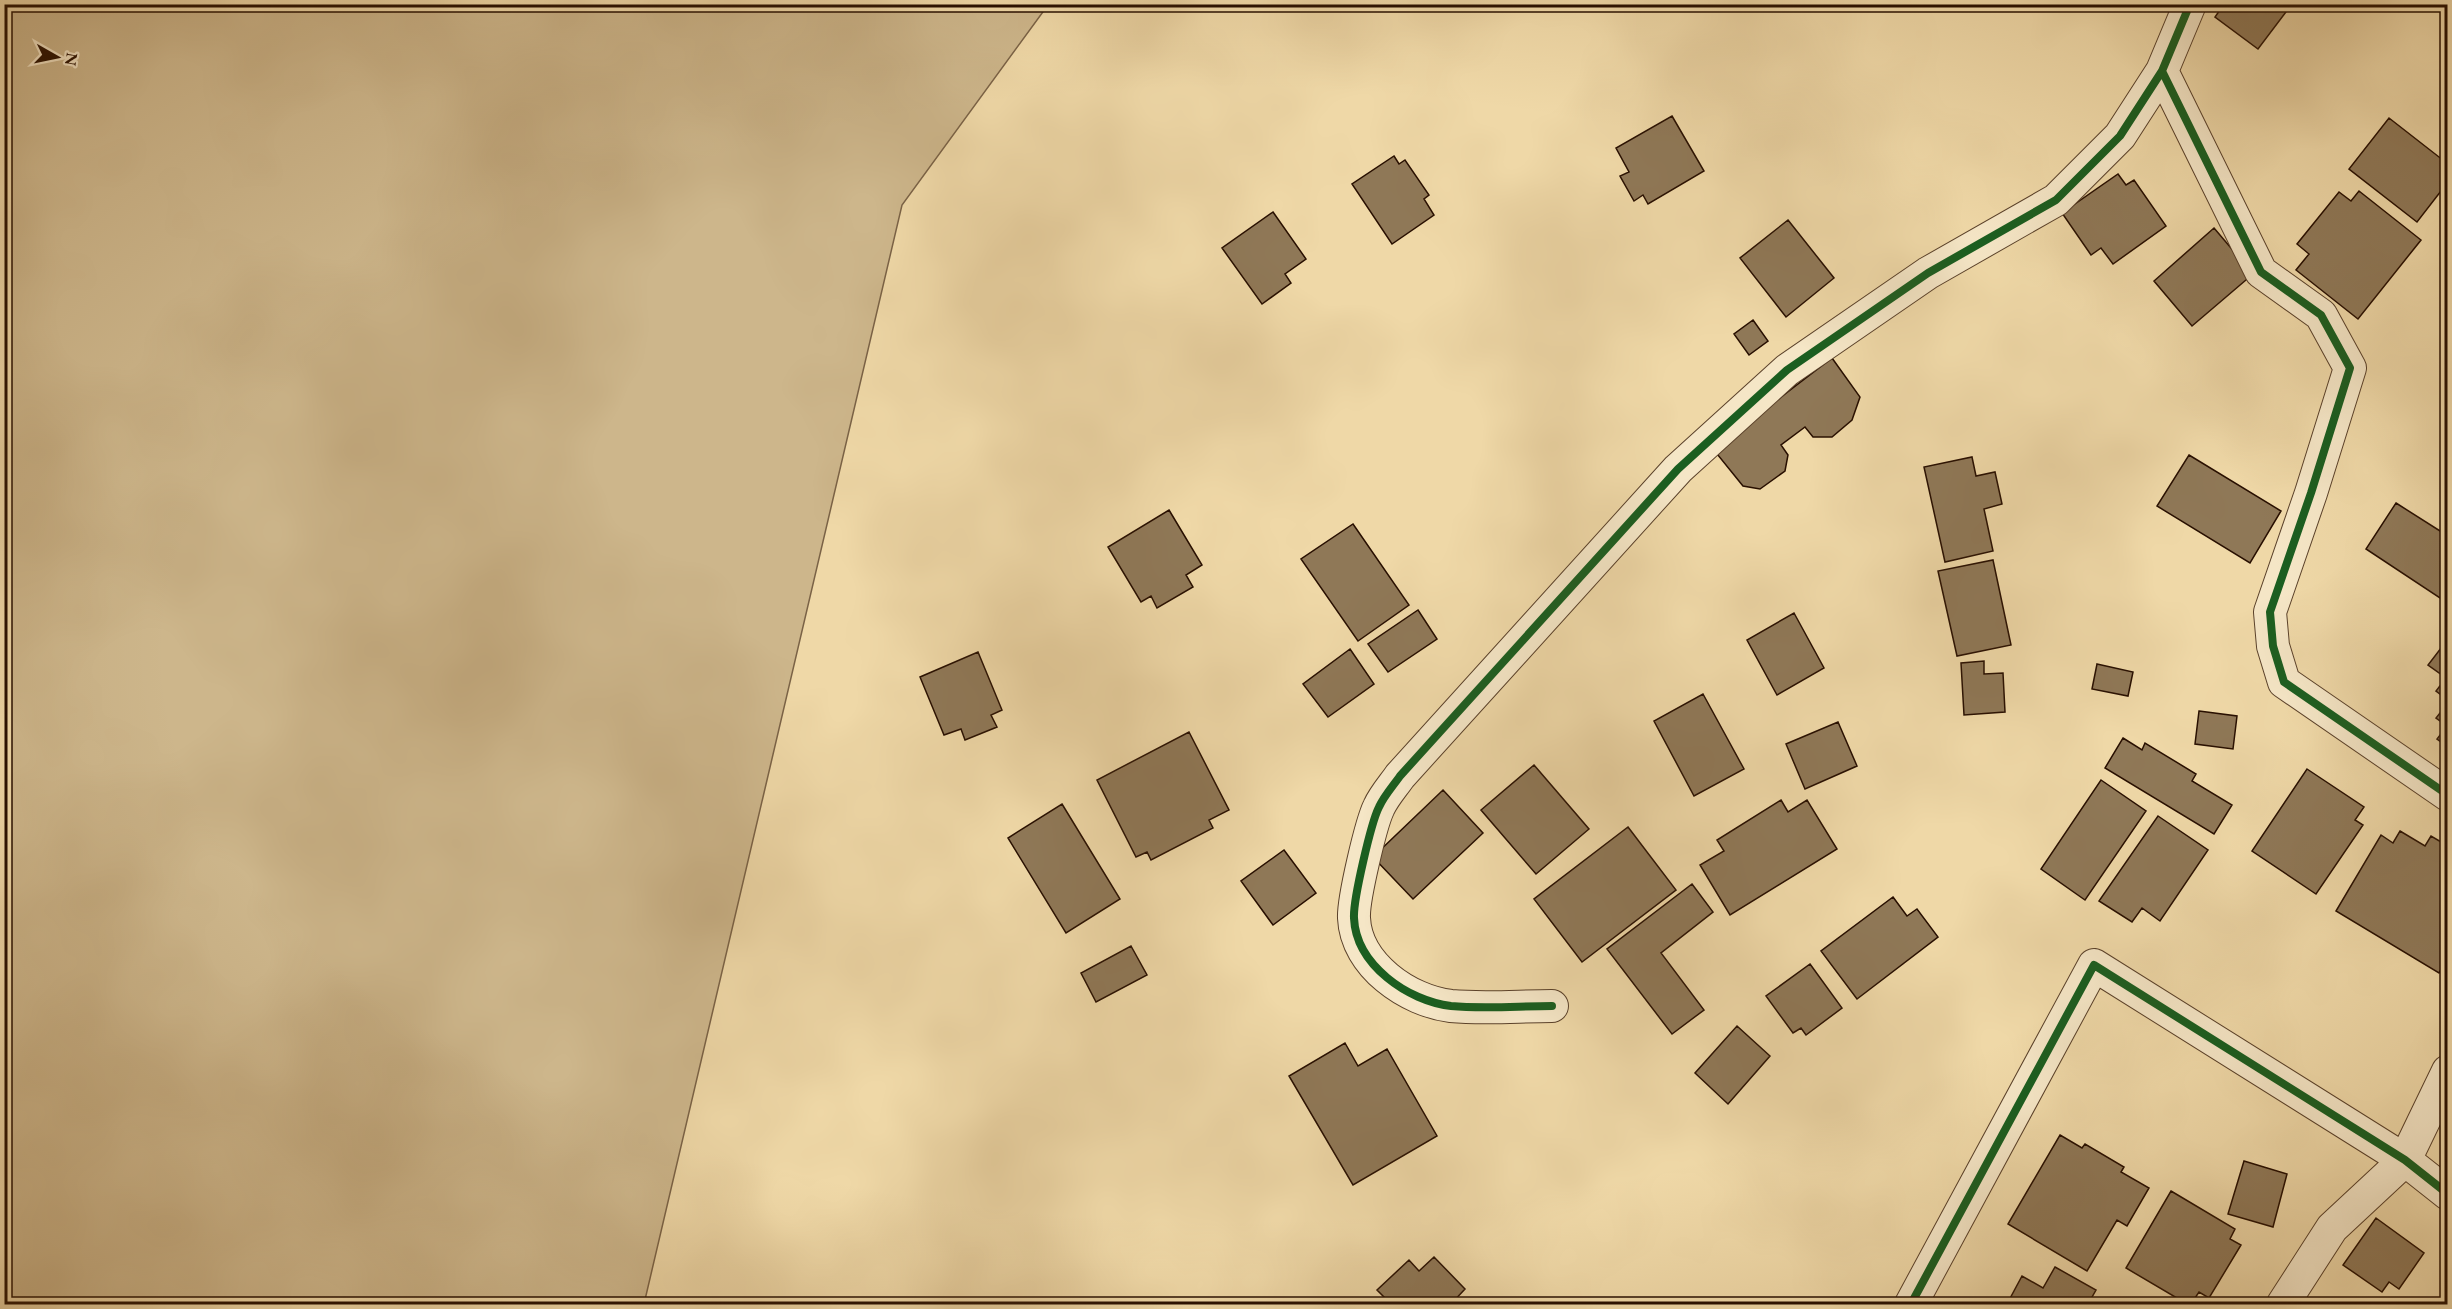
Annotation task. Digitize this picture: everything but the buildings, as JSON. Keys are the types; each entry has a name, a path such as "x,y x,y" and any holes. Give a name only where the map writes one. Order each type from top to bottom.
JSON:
{"street":[{"path":"1552,1006 1450,1006 1412,994 1383,974 1363,952 1354,918 1362,872 1379,807 1400,777 1677,469 1786,370 1928,273 2056,200 2120,136 2162,71 2190,4"},
{"path":"2162,71 2261,272 2321,315 2350,368 2311,493 2270,612 2273,646 2284,682 2448,795"},
{"path":"1911,1305 2094,965 2404,1160 2448,1194"},
{"path":"2283,1305 2332,1228 2404,1160 2448,1071"}],"shaded area":[{"path":"5,4 1048,5 902,205 644,1304 5,1304"}],"cycle path":[{"path":"1552,1006 1476,1007 1435,1003 1402,988 1374,965 1357,935 1354,909 1367,844 1383,799 1400,776 1678,469 1787,370 1928,273 2056,200 2120,136 2162,71 2190,4"},
{"path":"2162,71 2261,272 2321,315 2350,368 2311,493 2270,612 2273,646 2284,682 2448,795"},
{"path":"1911,1304 2094,965 2405,1160 2448,1194"}]}
